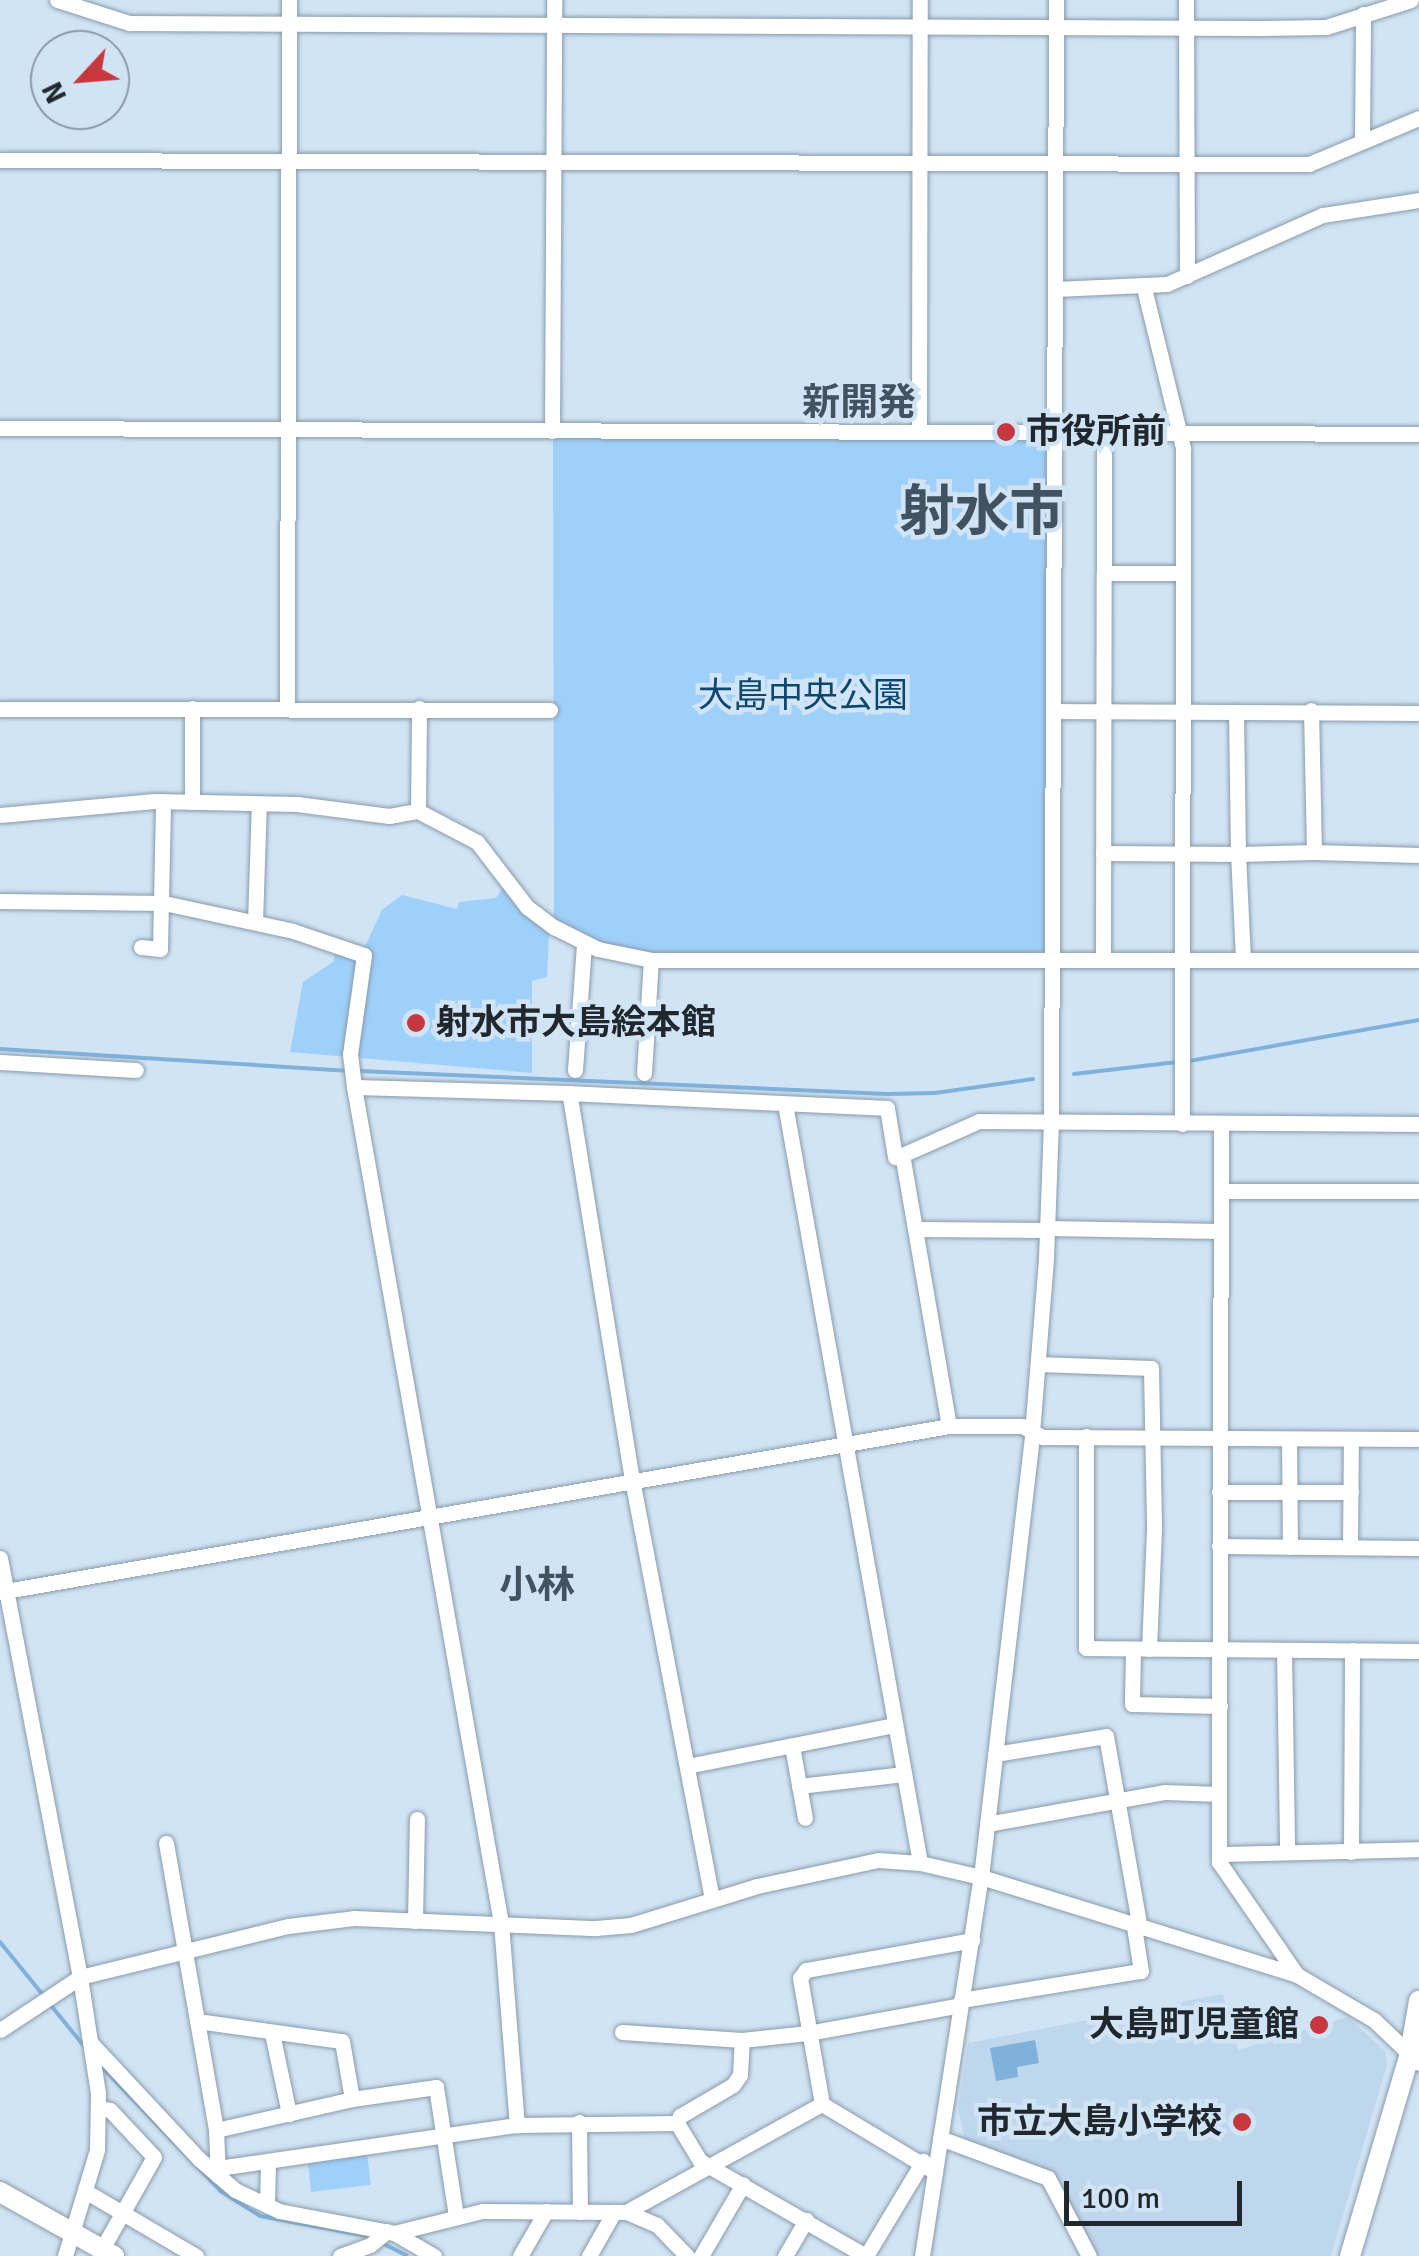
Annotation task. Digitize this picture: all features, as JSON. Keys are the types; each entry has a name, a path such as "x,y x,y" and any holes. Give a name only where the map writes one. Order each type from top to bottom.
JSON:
{"main road":[{"path":"1350,2256 1415,2058 1419,2001"},
{"path":"0,2192 108,2253"}],"street":[{"path":"56,0 129,23 1186,28 1326,27 1411,0"},
{"path":"287,708 289,0"},
{"path":"552,431 554,0"},
{"path":"919,430 920,0"},
{"path":"677,2124 700,2161 866,2256 929,2166 940,2138 981,1877 1032,1433 1048,1229 1052,1122 1056,0"},
{"path":"1186,0 1186,276"},
{"path":"1362,14 1362,140"},
{"path":"0,160 1309,164 1419,118"},
{"path":"1055,289 1144,288 1186,276 1324,215 1419,200"},
{"path":"1144,288 1180,433 1184,712 1182,1124"},
{"path":"0,428 1419,434"},
{"path":"1103,959 1104,433"},
{"path":"1104,572 1183,573"},
{"path":"192,708 192,802"},
{"path":"418,812 419,708"},
{"path":"0,709 550,710"},
{"path":"1311,710 1314,852"},
{"path":"1054,711 1419,712"},
{"path":"1236,712 1243,959"},
{"path":"141,947 160,949 164,903 163,801"},
{"path":"0,815 163,801 259,804 389,816 418,812 477,842 527,907 554,927 584,942 651,960 1419,960"},
{"path":"256,922 259,804"},
{"path":"1103,854 1419,855"},
{"path":"0,901 164,903 256,922 364,955 350,1054 354,1086 501,1923 517,2124"},
{"path":"575,1070 584,942"},
{"path":"644,1073 651,960"},
{"path":"0,1062 136,1070"},
{"path":"354,1086 887,1108 894,1157"},
{"path":"569,1093 632,1480 712,1899"},
{"path":"785,1104 920,1863"},
{"path":"950,1426 902,1155 979,1121 1419,1124"},
{"path":"1221,1124 1219,1862 1298,1975"},
{"path":"1221,1191 1419,1191"},
{"path":"916,1229 1220,1231"},
{"path":"1038,1364 1152,1368 1141,1650 1132,1704 1220,1706"},
{"path":"4,1591 950,1426 1022,1426 1032,1433 1086,1436 1419,1439"},
{"path":"1086,1436 1086,1648 1419,1651"},
{"path":"1350,1547 1352,1439"},
{"path":"1290,1440 1290,1547"},
{"path":"1219,1492 1351,1492"},
{"path":"1219,1546 1419,1548"},
{"path":"0,1558 80,1977 98,2108 97,2150 65,2256"},
{"path":"1284,1650 1287,1852"},
{"path":"1352,1650 1352,1852"},
{"path":"687,1766 896,1725"},
{"path":"622,2032 742,2040 808,2033 960,2002 1141,1972 1106,1736 995,1754"},
{"path":"792,1746 804,1818"},
{"path":"799,1786 904,1774"},
{"path":"987,1824 1165,1792 1220,1794"},
{"path":"415,1921 418,1818"},
{"path":"166,1843 216,2130 218,2172"},
{"path":"1220,1854 1419,1849"},
{"path":"0,2030 80,1977 288,1926 354,1918 632,1925 712,1899 843,1865 878,1860 920,1863 981,1877 1298,1975 1339,1996 1415,2058"},
{"path":"929,2166 822,2104 800,1978 806,1970 972,1940"},
{"path":"197,2021 342,2041 352,2099"},
{"path":"272,2033 289,2114"},
{"path":"677,2124 680,2116 734,2085 740,2075 742,2040"},
{"path":"90,2042 218,2172 267,2205 391,2232 434,2256"},
{"path":"216,2130 352,2099 436,2087 456,2216"},
{"path":"589,2256 620,2212 822,2104"},
{"path":"98,2108 110,2110 154,2157 122,2213 108,2253"},
{"path":"579,2122 580,2212"},
{"path":"218,2172 517,2124 677,2124"},
{"path":"940,2138 1048,2178 1088,2256"},
{"path":"267,2205 268,2164"},
{"path":"922,2256 929,2166"},
{"path":"701,2256 743,2184"},
{"path":"85,2192 196,2256"},
{"path":"340,2256 391,2232 482,2211 620,2212 657,2225 677,2253"},
{"path":"520,2256 546,2211"},
{"path":"785,2256 806,2220"}],"shaded area":[{"path":"1223,1994 1238,2050 1348,2017 1385,2051 1387,2065 1331,2256 1097,2256 1090,2251 1053,2174 965,2141 958,2109 968,2043"},
{"path":"1035,2040 1039,2063 1017,2067 1018,2077 996,2081 990,2048"}],"green space":[{"name":"大島中央公園","path":"553,432 1054,433 1051,958 628,956 554,927"},
{"path":"503,887 549,930 547,977 532,981 532,1073 290,1052 303,982 333,962 335,951 359,959 382,910 402,895 457,909 459,902 496,898"},
{"path":"367,2153 371,2185 311,2192 307,2160"}],"waterway":[{"path":"1189,1061 1419,1020"},
{"path":"0,1049 349,1071"},
{"path":"1074,1074 1177,1062"},
{"path":"359,1071 888,1094 935,1093 1033,1079"},
{"path":"0,1942 43,1995"},
{"path":"49,2003 84,2046"},
{"path":"100,2065 222,2192 260,2216 367,2236"},
{"path":"380,2242 407,2256"}],"place":[{"name":"市役所前","path":"1006,432"},
{"name":"射水市大島絵本館","path":"416,1023"},
{"name":"大島町児童館","path":"1319,2025"},
{"name":"市立大島小学校","path":"1242,2122"}],"district":[{"name":"新開発","path":"859,403"},
{"name":"射水市","path":"982,513"},
{"name":"小林","path":"537,1586"}]}
